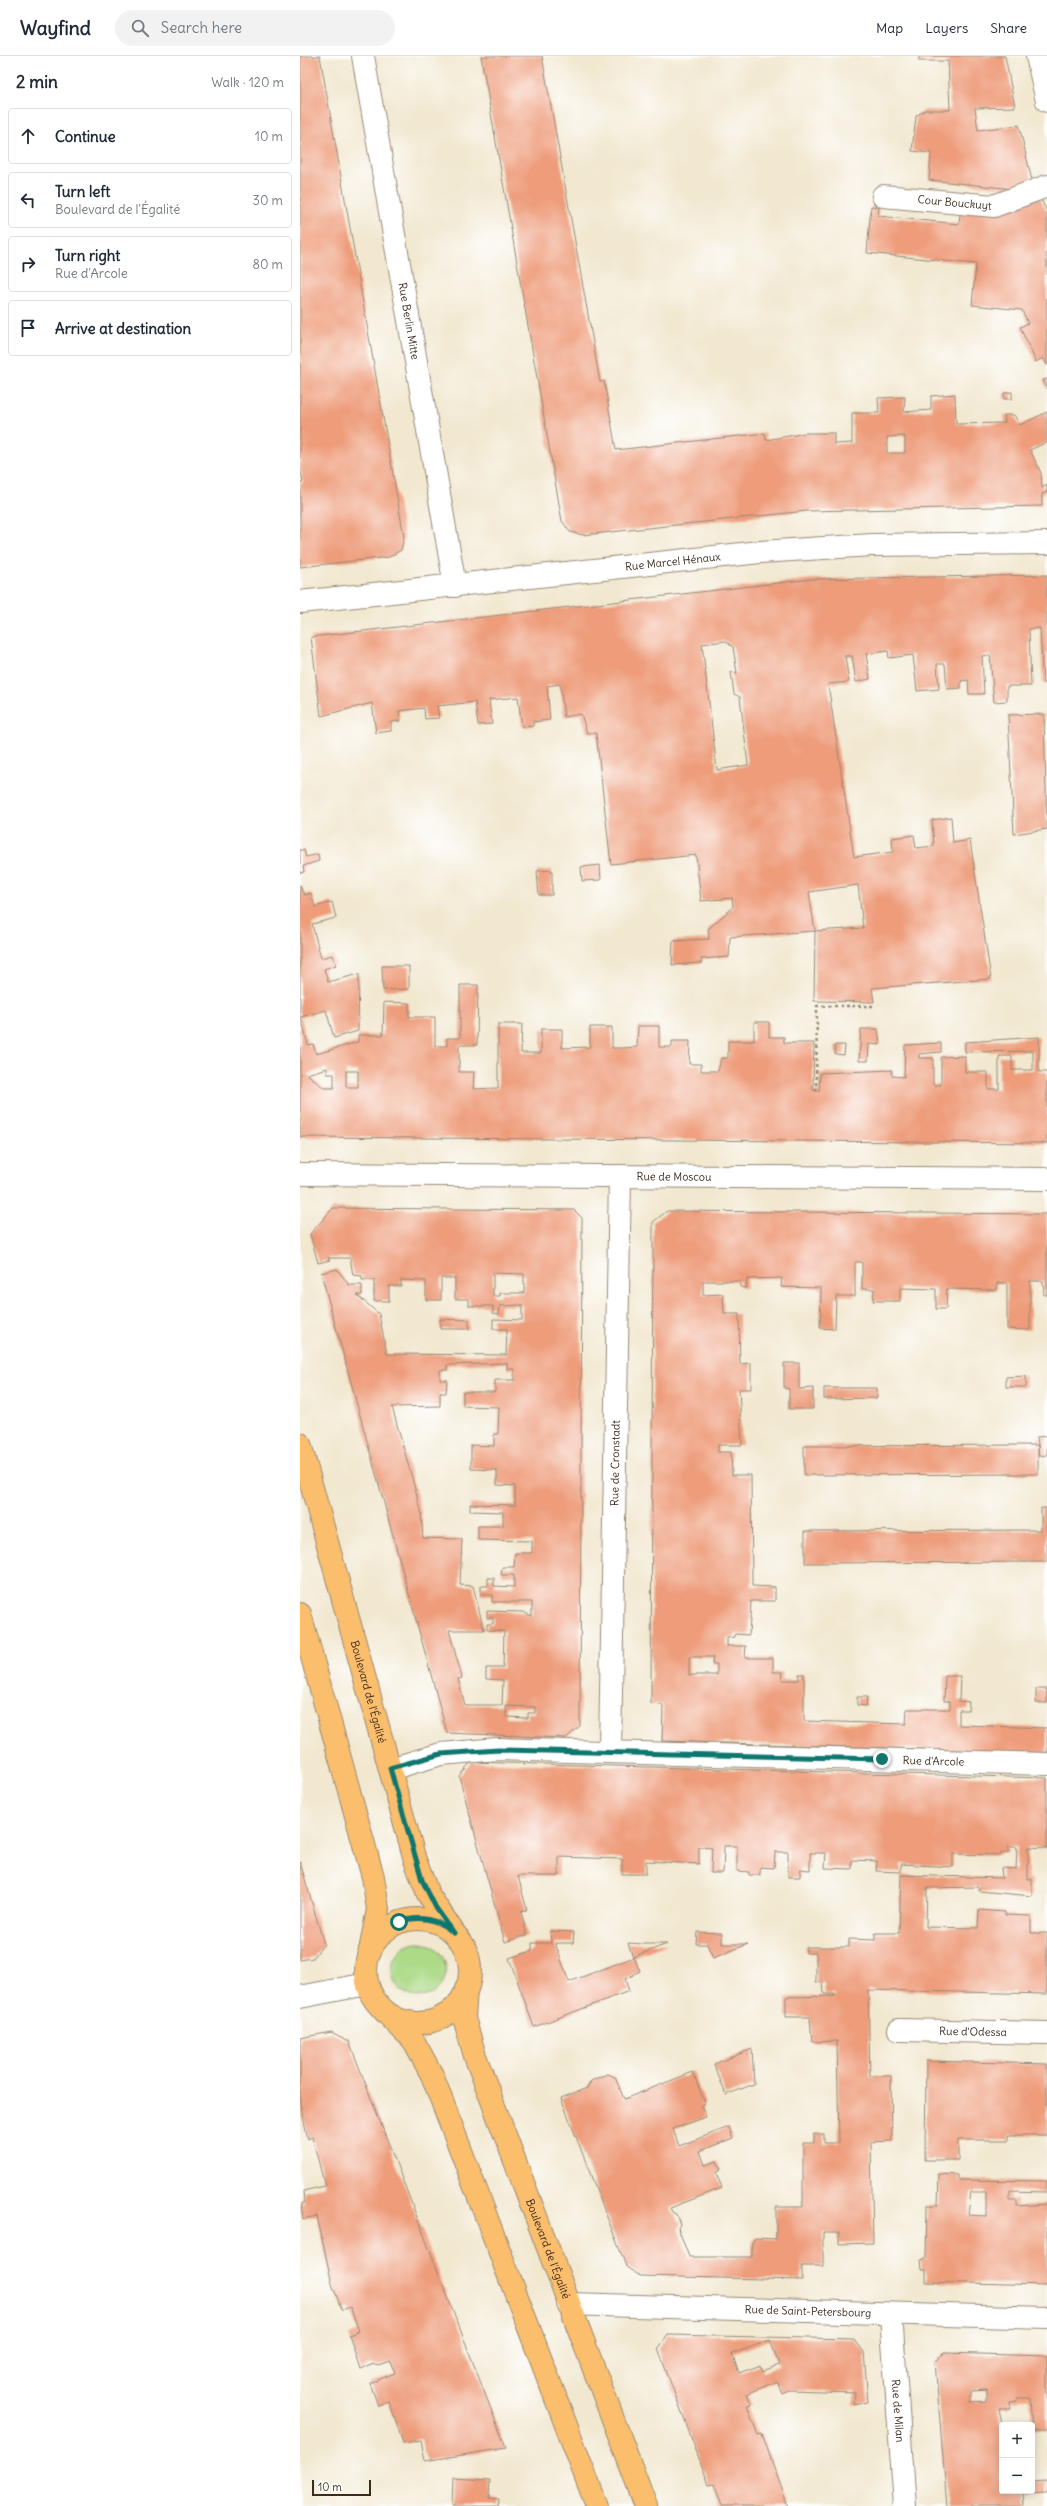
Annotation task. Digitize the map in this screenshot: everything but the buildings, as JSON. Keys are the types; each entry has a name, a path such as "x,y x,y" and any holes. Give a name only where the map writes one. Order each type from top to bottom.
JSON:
{"main road":[{"name":"Boulevard de l'Égalité","path":"300,1444 422,1880 436,1908 454,1933"},
{"path":"300,1616 373,1877 378,1909 366,1967 367,1984 374,1999 413,2040 432,2075 597,2506"},
{"path":"370,1951 378,1936 407,1919 432,1920 454,1933 464,1946 470,1964 466,1989 457,2005 436,2020 409,2022 385,2012"},
{"name":"Boulevard de l'Égalité","path":"466,1989 464,2018 474,2056 646,2506"}],"street":[{"name":"Rue Berlin Mitte","path":"363,56 455,586"},
{"path":"1037,56 1047,101"},
{"name":"Cour Bouckuyt","path":"883,196 994,206 1047,186"},
{"name":"Rue Marcel Hénaux","path":"300,602 768,552 872,544 1047,543"},
{"name":"Rue de Moscou","path":"300,1174 1047,1179"},
{"name":"Rue de Cronstadt","path":"610,1751 620,1176"},
{"name":"Rue d'Arcole","path":"390,1768 441,1754 467,1750 610,1751 1047,1764"},
{"path":"300,1997 367,1984"},
{"name":"Rue d'Odessa","path":"899,2030 1047,2033"},
{"name":"Rue de Saint-Petersbourg","path":"568,2304 891,2315 1047,2318"},
{"name":"Rue de Milan","path":"891,2315 905,2506"}],"path":[{"path":"816,1091 817,1006 873,1006"}],"green space":[{"path":"419,1943 429,1945 438,1951 444,1960 446,1970 444,1980 438,1989 429,1995 419,1997 409,1995 400,1989 394,1980 392,1970 394,1960 400,1951 409,1945"}],"route":[{"path":"399,1922 407,1919 432,1920 447,1927 454,1933 436,1908 422,1880 415,1860 390,1768 441,1754 467,1750 610,1751 882,1759"}]}
